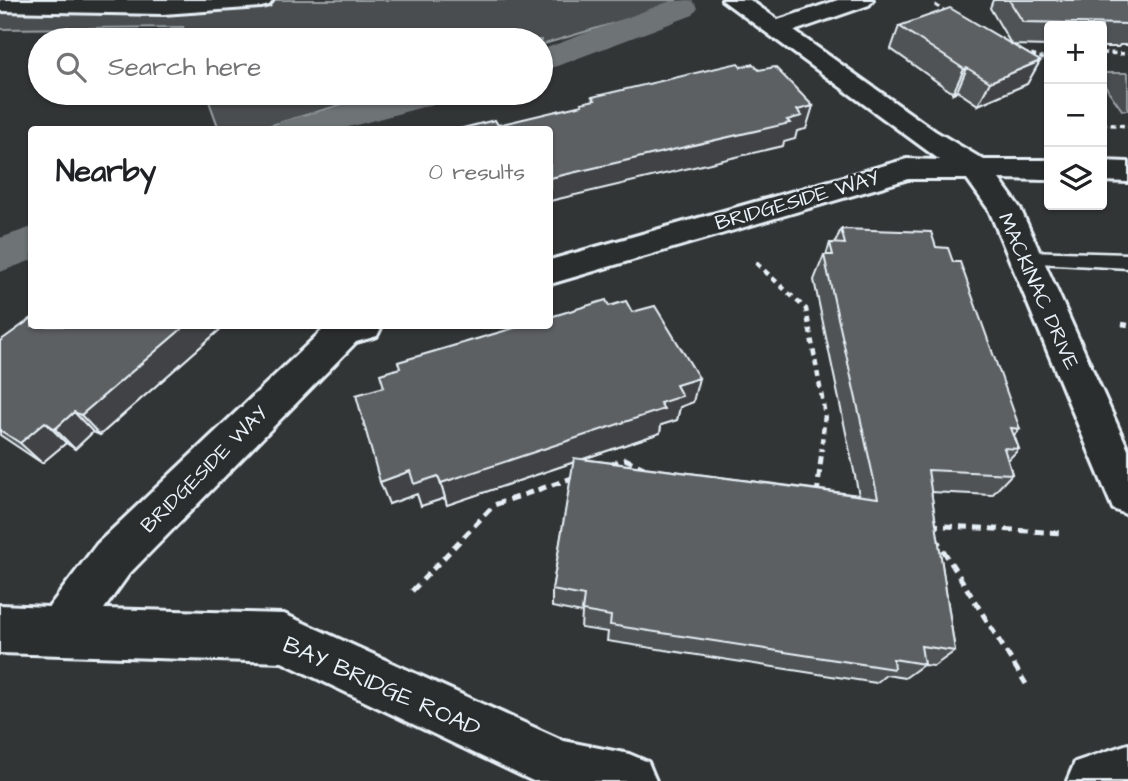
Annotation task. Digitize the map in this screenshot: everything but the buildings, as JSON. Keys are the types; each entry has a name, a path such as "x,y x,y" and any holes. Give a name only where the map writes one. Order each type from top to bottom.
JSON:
{"street":[{"path":"0,4 163,7 261,0"},
{"name":"MACKINAC DRIVE","path":"734,0 925,137 975,169 1004,208 1128,496"},
{"path":"777,29 861,0"},
{"name":"BRIDGESIDE WAY","path":"553,271 907,169 1044,170"},
{"path":"1107,172 1128,172"},
{"name":"BRIDGESIDE WAY","path":"60,631 113,559 344,331 352,329"},
{"name":"BAY BRIDGE ROAD","path":"0,629 284,638 561,767 629,781"},
{"path":"1094,781 1128,770"}],"lane":[{"path":"1025,257 1128,261"}],"path":[{"path":"935,5 956,18"},
{"path":"1023,52 1044,58"},
{"path":"1107,53 1128,54"},
{"path":"1107,124 1128,126"},
{"path":"756,264 806,309 825,415 816,499 828,502"},
{"path":"598,468 625,460 648,469"},
{"path":"412,591 494,505 586,473"},
{"path":"1026,684 928,525 1062,533"}],"shaded area":[{"path":"0,0 677,0 628,19 553,41 553,28 0,29"},
{"path":"1107,73 1128,73 1128,110 1122,110 1107,89"},
{"path":"210,105 340,105 268,126 218,126"}],"waterway":[{"path":"553,57 682,8"},
{"path":"307,126 387,105"},
{"path":"0,256 28,244"}]}
